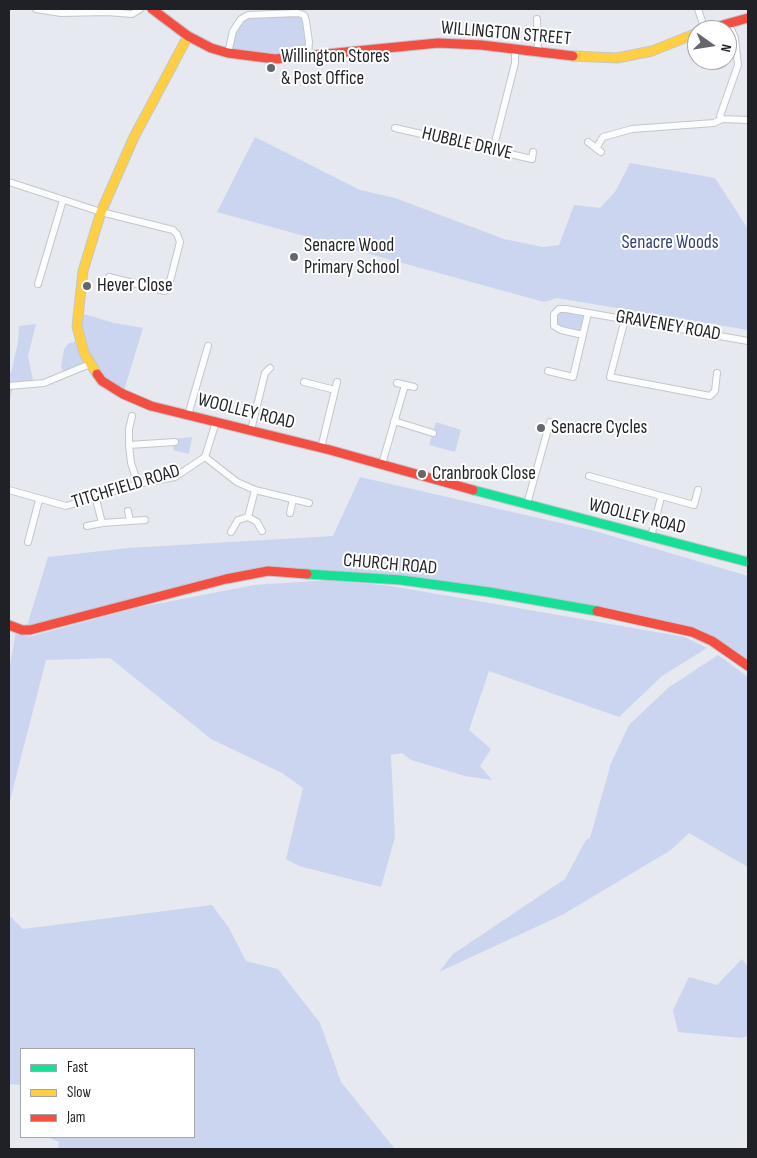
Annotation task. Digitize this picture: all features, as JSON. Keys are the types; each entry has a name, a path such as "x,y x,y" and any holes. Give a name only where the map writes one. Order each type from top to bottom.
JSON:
{"street":[{"path":"36,9 61,13 107,12 132,14 140,9"},
{"name":"WILLINGTON STREET","path":"152,9 188,36 228,53 275,59 438,43 515,49 581,57 617,58 652,51 687,37"},
{"path":"228,53 233,31 241,19 248,16 298,13 304,15 306,21 309,42 308,57"},
{"path":"537,19 538,52"},
{"name":"WOOLLEY ROAD","path":"188,36 134,137 101,212 83,271 77,312 80,341 90,364 102,381 123,394 151,406 321,448 589,522 748,562"},
{"path":"493,150 515,62 515,49"},
{"path":"722,119 720,116 736,70"},
{"path":"588,142 599,149 604,138 632,128 714,123 722,119 748,120"},
{"name":"HUBBLE DRIVE","path":"395,128 532,159 534,152"},
{"path":"9,182 101,212 173,230 180,242 166,291 158,291 109,277"},
{"path":"38,284 63,200"},
{"name":"GRAVENEY ROAD","path":"582,335 561,330 554,326 554,314 558,309 748,341"},
{"name":"GRAVENEY ROAD","path":"548,372 573,377 588,313"},
{"path":"625,319 610,377 710,396 715,391 718,373"},
{"path":"188,414 208,346"},
{"path":"9,386 44,383 90,364"},
{"path":"251,430 265,373 270,368"},
{"path":"304,382 335,390"},
{"path":"321,448 337,382"},
{"path":"397,383 414,387"},
{"path":"382,464 405,385"},
{"path":"132,416 129,429 129,445 131,463 138,484"},
{"path":"216,422 205,457 237,482 255,490 309,503"},
{"path":"394,422 433,433"},
{"path":"527,504 550,422"},
{"path":"129,445 175,442"},
{"name":"TITCHFIELD ROAD","path":"9,490 66,506 138,484 175,476 205,457"},
{"path":"589,476 694,505 698,490"},
{"path":"248,517 255,490"},
{"path":"651,537 661,497"},
{"path":"96,498 102,523"},
{"path":"290,513 293,499"},
{"path":"28,542 40,500"},
{"path":"128,511 130,521"},
{"path":"230,532 238,520 248,517 256,522 262,531"},
{"path":"87,526 145,520"},
{"name":"CHURCH ROAD","path":"9,625 22,630 226,579 268,571 400,580 489,592 611,614 692,632 712,641 748,666"}],"green space":[{"path":"248,15 304,15 308,57 228,53 233,31"},
{"name":"Senacre Woods","path":"255,137 360,190 395,198 504,239 543,247 559,245 574,205 600,208 615,192 630,163 715,178 748,229 748,330 557,298 544,302 217,212"},
{"path":"559,309 588,313 583,335 554,326"},
{"path":"77,312 114,323 143,328 123,394 90,364 64,374 61,367 64,349 69,343 79,341"},
{"path":"36,324 28,356 34,385 13,387 9,402 9,373 11,373 18,342 19,326"},
{"path":"436,422 461,430 455,452 429,445"},
{"path":"192,437 189,454 173,450 175,439"},
{"path":"360,477 595,531 748,576 748,659 698,628 442,581 274,567 27,626 48,557 128,548 333,536"},
{"path":"329,580 391,586 685,637 707,648 662,676 619,717 489,671 469,730 491,749 480,766 492,780 465,776 411,760 402,753 391,755 395,837 381,887 299,866 286,859 303,788 282,773 211,739 110,658 46,660 9,804 9,671 16,631 29,637 136,608 254,585"},
{"path":"718,655 748,677 748,867 689,833 671,850 562,915 439,972 453,954 565,879 586,840 590,838 611,763 629,725 668,688"},
{"path":"212,905 229,928 246,961 278,969 320,1023 341,1082 395,1149 58,1149 59,1142 49,1138 195,1138 195,1048 20,1048 20,1085 9,1084 9,915 23,929"},
{"path":"742,959 748,967 748,1036 741,1038 678,1032 673,1010 689,977 717,985"}],"traffic: fast":[{"path":"473,490 748,562"},
{"path":"307,574 401,580 489,592 597,611"}],"traffic: slow":[{"path":"97,374 84,353 77,326 83,271 101,212 134,137 188,36"},
{"path":"573,56 617,58 652,51 687,37"}],"traffic: jam":[{"path":"152,9 188,36 211,48 228,53 275,59 438,43 481,45 573,56"},
{"path":"737,21 748,18"},
{"path":"97,374 102,381 123,394 151,406 330,450 473,490"},
{"path":"9,625 22,630 30,630 226,579 268,571 307,574"},
{"path":"597,611 692,632 712,641 748,666"}],"place":[{"name":"Willington Stores & Post Office","path":"271,68"},
{"name":"Senacre Wood Primary School","path":"294,257"},
{"name":"Hever Close","path":"87,286"},
{"name":"Senacre Cycles","path":"541,428"},
{"name":"Cranbrook Close","path":"422,474"}]}
